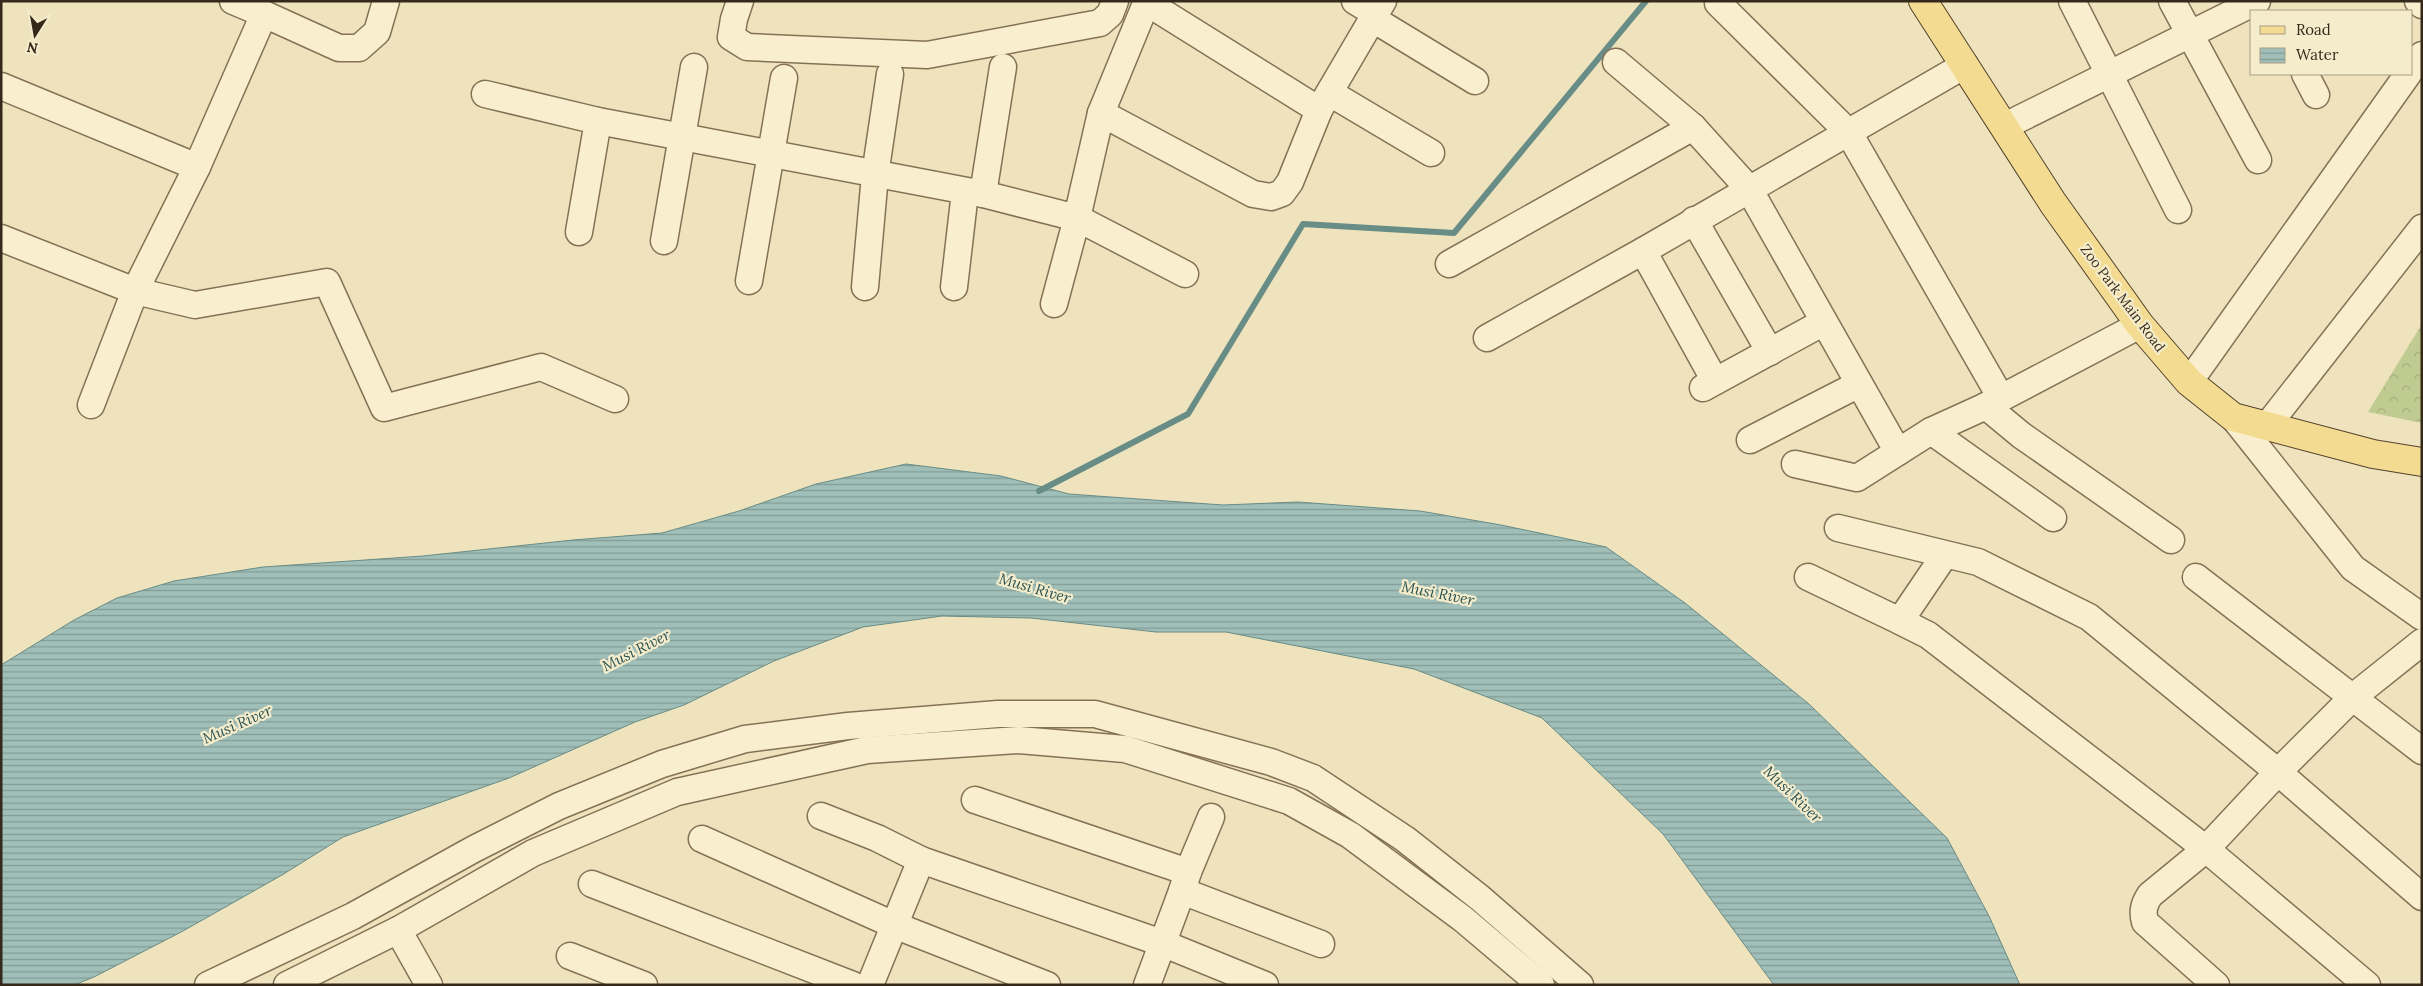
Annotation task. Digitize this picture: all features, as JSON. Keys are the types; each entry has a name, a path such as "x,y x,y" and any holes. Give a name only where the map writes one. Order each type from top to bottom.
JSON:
{"main road":[{"name":"Zoo Park Main Road","path":"1923,1 2053,203 2140,325 2189,382 2233,417 2373,454 2422,462"}],"street":[{"path":"233,1 339,48 359,48 377,32 386,1"},
{"path":"740,1 731,37 747,47 927,55 1100,23 1110,14 1115,1"},
{"path":"2072,1 2107,74 2178,210"},
{"path":"2172,1 2258,160"},
{"path":"2005,126 2107,74 2190,36 2257,1"},
{"path":"2418,1 2422,5"},
{"path":"1054,304 1102,113 1146,2 1324,101 1431,153"},
{"path":"1718,3 1849,133 1994,402 2021,435 2171,540"},
{"path":"1102,113 1254,194 1271,197 1282,193 1290,182 1324,101 1372,9 1475,81"},
{"path":"91,405 135,291 197,167 264,14"},
{"path":"2413,68 2422,55"},
{"path":"1616,62 1694,127 1750,189 1898,452"},
{"path":"1487,338 1643,251 1965,65"},
{"path":"664,241 694,67"},
{"path":"954,287 1003,67"},
{"path":"865,287 875,175 890,74"},
{"path":"2189,382 2407,75"},
{"path":"749,281 784,78"},
{"path":"1,86 197,167"},
{"path":"485,94 598,121 974,193 1077,218 1185,274"},
{"path":"579,232 598,121"},
{"path":"1449,264 1694,127"},
{"path":"1694,220 1770,352"},
{"path":"2267,426 2422,228"},
{"path":"1,238 135,291 196,305 327,282 384,408 541,367 615,399"},
{"path":"1643,251 1709,384 1824,322"},
{"path":"1794,464 1857,478 1931,431 1994,402 2140,325"},
{"path":"1750,440 1859,384"},
{"path":"2233,417 2353,568 2422,617"},
{"path":"1931,431 2053,518"},
{"path":"1838,528 1944,556 1978,562 2089,617 2278,772 2422,897"},
{"path":"1900,621 1944,556"},
{"path":"1808,577 1928,635 2206,849 2367,985"},
{"path":"2196,577 2422,751"},
{"path":"2216,985 2145,922 2142,912 2150,895 2206,849 2278,772 2353,697 2422,642"},
{"path":"208,985 353,916 474,849 559,806 662,764 745,739 848,726 998,714 1095,714 1271,762 1313,778 1412,844 1480,898 1580,985"},
{"path":"282,949 293,981 398,930 533,853 677,792 867,750 1019,740 1125,749 1290,801 1350,835 1463,919 1541,985"},
{"path":"975,800 1185,881 1321,944"},
{"path":"821,816 877,838 921,860 1162,943 1265,985"},
{"path":"1147,985 1211,816"},
{"path":"702,839 894,924 1047,985"},
{"path":"870,985 921,860"},
{"path":"592,884 853,985"},
{"path":"398,930 428,985"},
{"path":"570,956 644,985"}],"green space":[{"path":"2422,324 2422,423 2368,412"}],"water":[{"name":"Musi River","path":"906,464 1001,476 1069,494 1223,505 1298,502 1420,511 1501,525 1606,547 1685,603 1809,704 1947,838 1989,916 2020,985 1774,985 1663,834 1542,718 1414,669 1226,632 1156,632 1031,618 942,616 863,627 774,661 684,705 635,722 509,778 343,837 282,875 183,931 94,977 74,985 1,985 1,665 74,620 117,598 174,581 263,567 423,556 573,540 662,533 739,511 816,484"}],"waterway":[{"path":"1039,491 1188,414 1303,224 1454,233 1646,1"}]}
